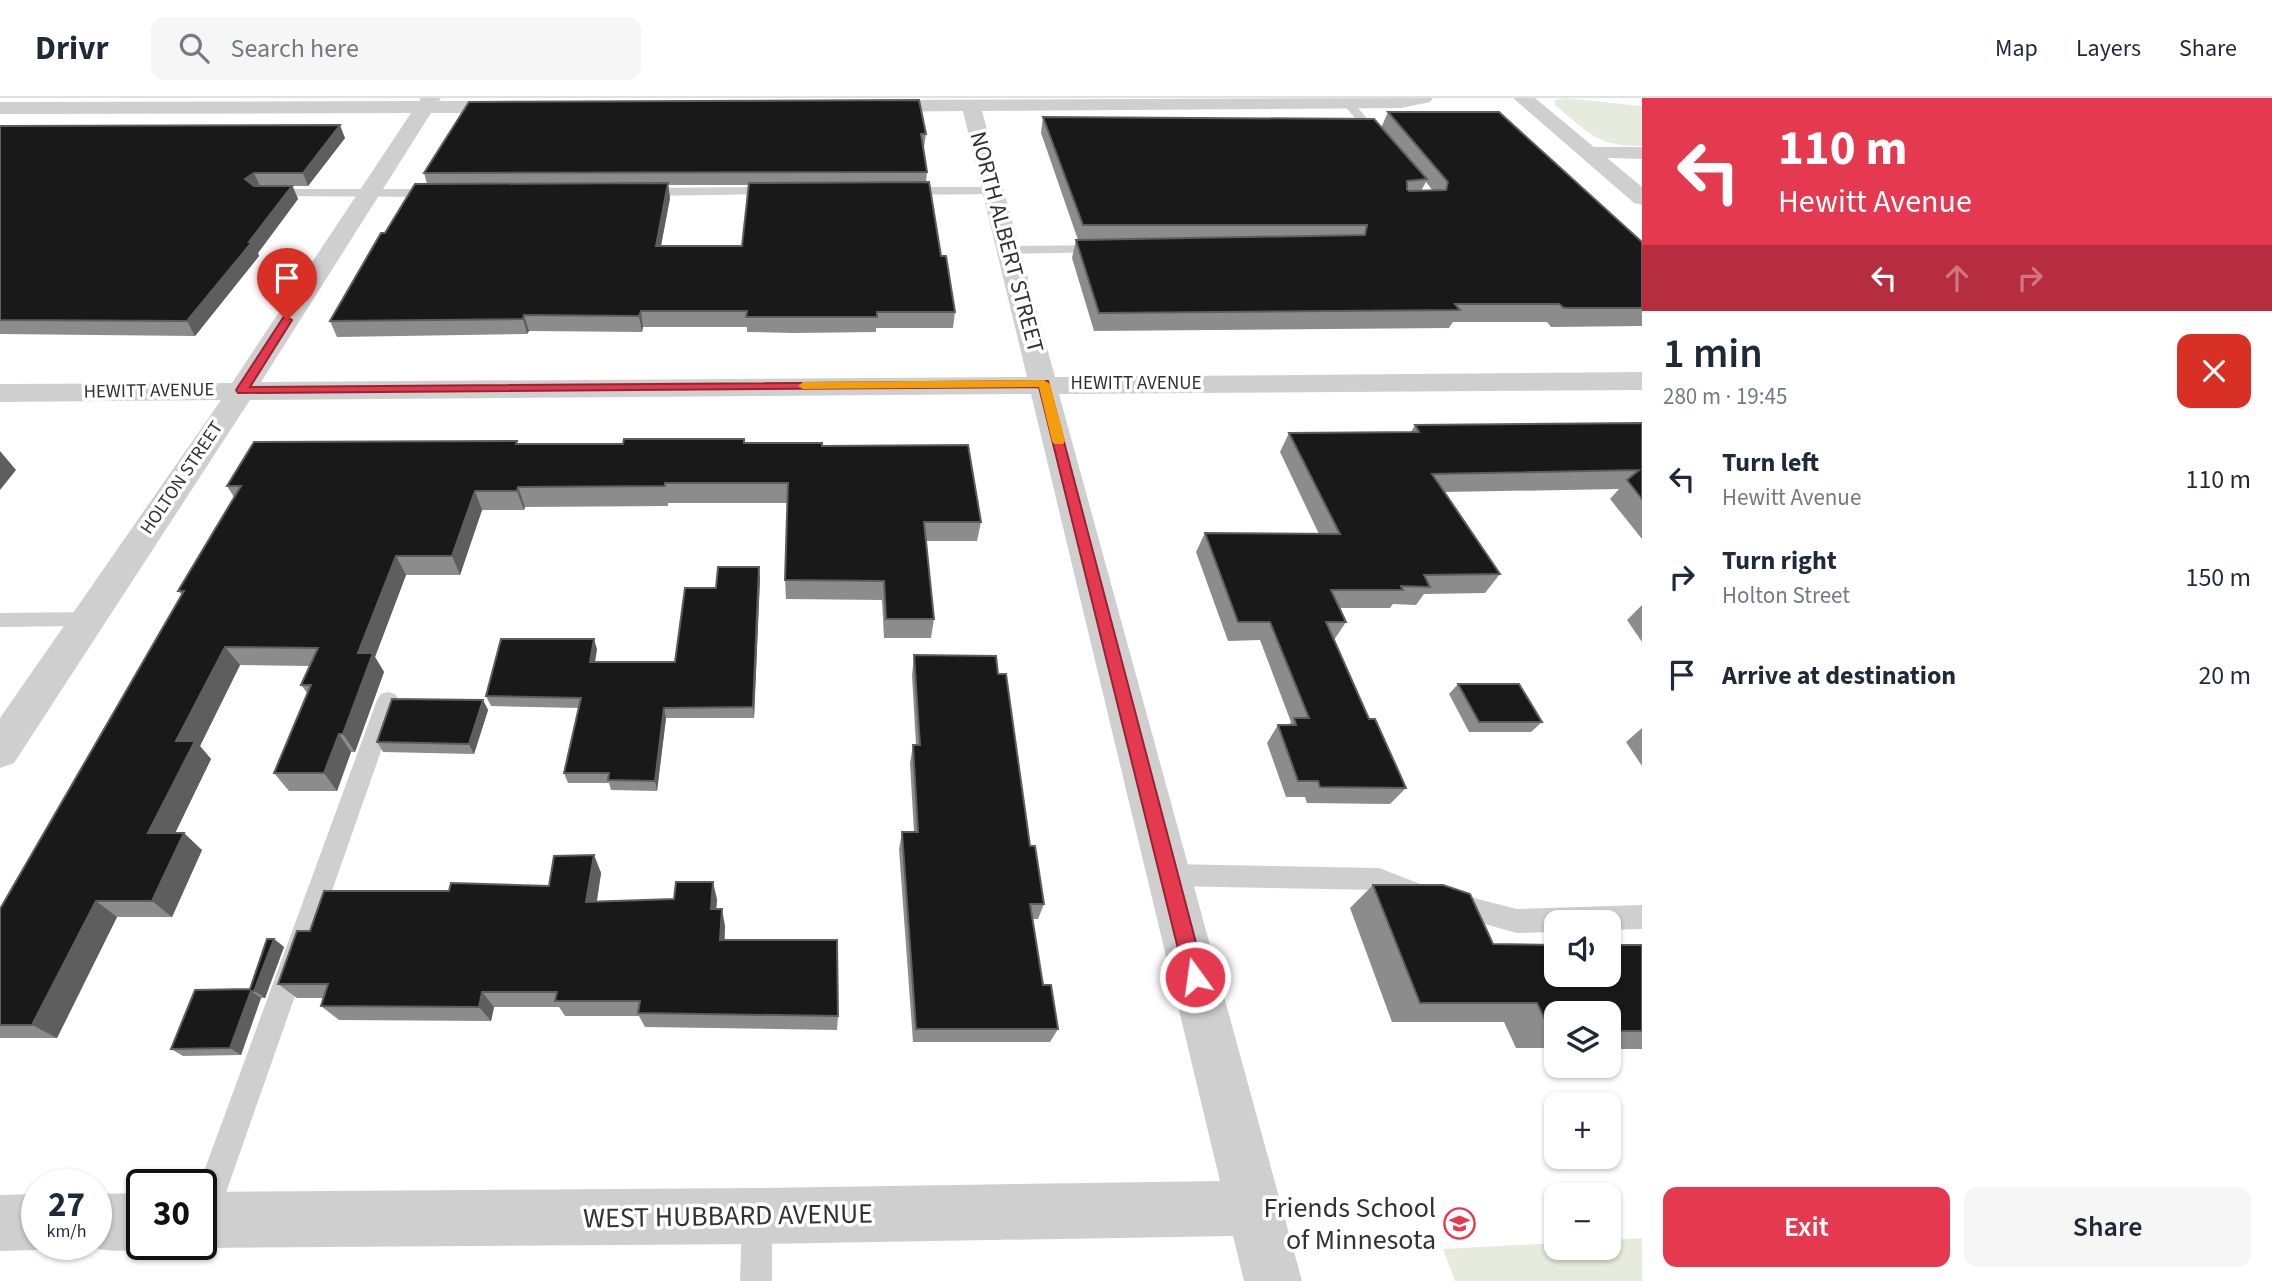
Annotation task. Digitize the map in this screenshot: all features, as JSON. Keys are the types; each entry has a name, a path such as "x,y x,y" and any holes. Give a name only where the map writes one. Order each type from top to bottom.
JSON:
{"street":[{"path":"843,106 970,102 1401,102 1423,98"},
{"path":"1523,98 1642,198"},
{"name":"NORTH ALBERT STREET","path":"970,102 1273,1281"},
{"path":"0,108 428,103 537,107"},
{"name":"HOLTON STREET","path":"0,751 242,390 428,103"},
{"path":"1590,153 1642,153"},
{"name":"HEWITT AVENUE","path":"0,393 1642,381"},
{"name":"WEST HUBBARD AVENUE","path":"217,1220 757,1216 1254,1208"},
{"path":"0,1223 21,1222"}],"lane":[{"path":"1347,102 1388,149"},
{"path":"625,192 792,191"},
{"path":"889,191 994,191"},
{"path":"260,193 458,192"},
{"path":"1009,250 1118,249"},
{"path":"0,621 88,620"},
{"path":"217,1176 388,700"},
{"path":"1169,875 1379,879 1427,898 1517,921 1642,917"},
{"path":"756,1281 757,1216"}],"shaded area":[{"path":"1566,98 1642,106 1642,146 1614,144 1594,136 1555,105 1555,100"},
{"path":"1642,1238 1642,1281 1455,1281 1443,1249 1544,1244 1544,1260 1621,1260 1621,1239"}],"building":[{"path":"919,100 926,134 921,134 927,172 424,173 469,102"},
{"path":"1388,112 1499,112 1642,242 1642,308 1564,308 1559,304 1455,304 1460,310 1099,313 1076,240 1365,235 1367,225 1083,225 1043,117 1374,119 1427,179 1407,181 1409,191 1446,190 1448,182"},
{"path":"340,125 303,173 254,173 245,179 254,186 292,186 249,242 252,242 187,321 0,320 0,126"},
{"path":"929,182 941,256 946,256 955,312 877,312 877,317 746,317 747,311 641,311 639,316 524,315 523,319 330,321 381,233 385,233 415,184 668,183 656,246 742,246 749,183"},
{"path":"1642,423 1642,499 1627,480 1639,470 1432,474 1500,574 1424,575 1430,587 1401,586 1403,590 1331,590 1346,622 1326,622 1369,719 1375,719 1406,788 1320,787 1318,781 1298,781 1278,725 1296,725 1294,718 1309,718 1270,622 1238,622 1205,533 1340,534 1289,433 1419,432 1415,425"},
{"path":"624,439 744,439 744,443 822,443 822,446 968,445 981,522 924,522 934,619 886,619 884,581 785,580 788,483 665,483 665,486 518,487 517,491 475,491 452,556 396,556 358,653 373,653 343,734 339,734 324,773 274,773 311,685 301,685 318,648 225,647 176,741 195,741 148,833 184,833 152,901 96,901 32,1025 0,1025 0,909 184,591 178,591 241,486 227,486 254,442 517,441 516,444 623,444"},
{"path":"718,567 759,567 753,707 664,708 655,781 608,780 609,773 564,773 581,698 486,696 501,639 594,639 590,662 675,662 685,588 716,588"},
{"path":"914,655 996,656 998,674 1006,674 1030,846 1035,846 1044,904 1030,904 1043,985 1051,985 1058,1029 916,1029 902,832 918,832 913,745 920,745"},
{"path":"1458,684 1519,684 1542,722 1479,722"},
{"path":"392,699 483,700 469,744 377,742"},
{"path":"594,855 586,902 674,899 676,882 713,882 711,909 722,909 720,940 837,940 838,1016 638,1013 640,1001 555,1001 557,992 482,992 479,1007 321,1006 328,984 278,984 297,931 310,931 324,891 449,891 451,883 549,886 554,856"},
{"path":"1373,885 1443,885 1470,894 1493,944 1544,945 1544,987 1621,987 1621,945 1642,945 1642,1031 1621,1031 1621,1001 1544,1001 1544,1018 1537,1003 1420,1003"},
{"path":"267,939 274,939 230,1048 171,1049 195,990 250,989"}],"slow traffic":[{"path":"803,386 1044,384 1058,441"}],"place":[{"name":"Friends School of Minnesota","path":"1459,1224"}],"route":[{"path":"287,320 242,390 1044,384 1195,977"}]}
